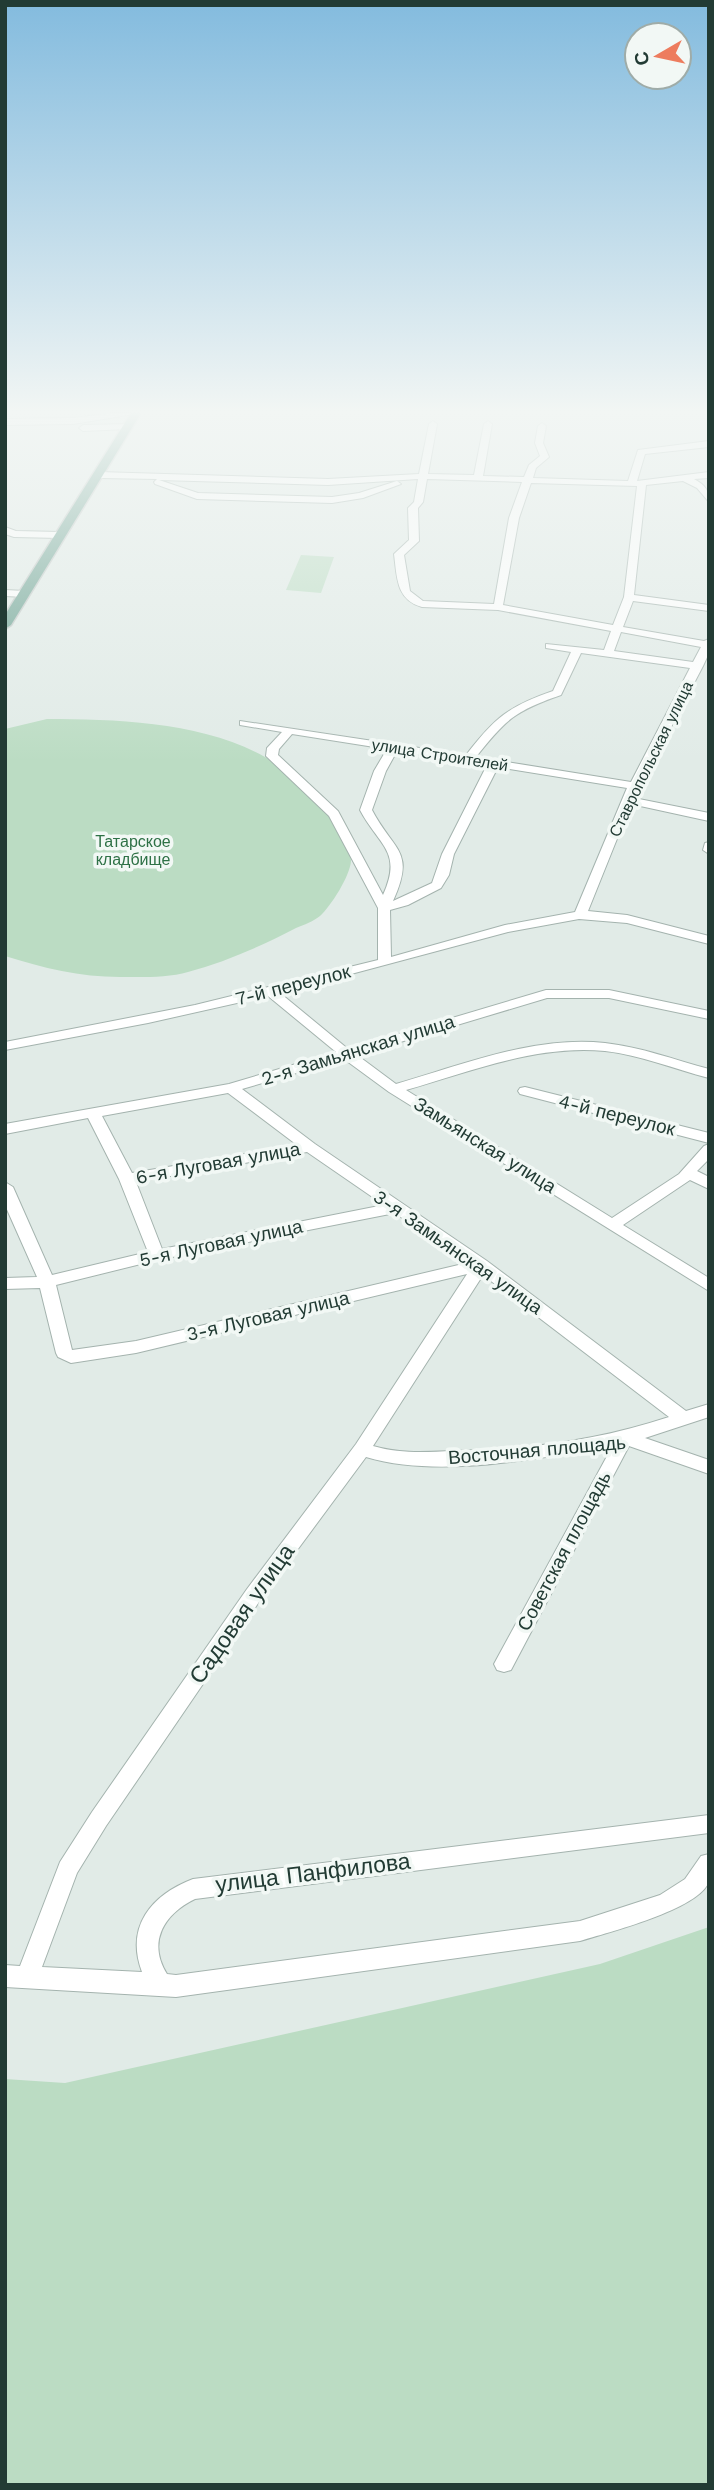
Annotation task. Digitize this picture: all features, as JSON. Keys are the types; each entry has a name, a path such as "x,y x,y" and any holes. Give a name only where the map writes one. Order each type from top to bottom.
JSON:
{"main road":[{"path":"5,625 64,529"}],"street":[{"path":"414,529 414,541 399,554 407,598 418,604 498,607 708,644"},
{"path":"498,607 512,529"},
{"path":"608,653 629,597 634,529"},
{"path":"5,530 14,534 60,535"},
{"path":"5,593 25,594"},
{"path":"629,597 709,608"},
{"name":"Ставропольская улица","path":"580,915 627,800 708,644"},
{"path":"550,646 608,653 696,670 709,676"},
{"path":"469,759 496,724 519,707 557,692 577,650"},
{"name":"улица Строителей","path":"244,723 636,786"},
{"path":"289,731 273,748 272,755 334,814 384,908"},
{"path":"385,962 384,908 400,872 400,860 366,810 380,771 394,747"},
{"path":"384,908 404,902 437,885 443,875 448,854 494,763"},
{"path":"627,800 709,817"},
{"name":"7-й переулок","path":"5,1045 125,1023 270,991 520,927 580,915 616,919 709,940"},
{"name":"Замьянская улица","path":"270,991 345,1054 394,1089 709,1286"},
{"name":"2-я Замьянская улица","path":"5,1129 94,1115 231,1088 546,993 613,992 709,1015"},
{"path":"394,1089 517,1056 588,1046 613,1049 709,1073"},
{"name":"3-я Замьянская улица","path":"231,1088 310,1147 481,1265 682,1418"},
{"name":"4-й переулок","path":"525,1091 709,1138"},
{"path":"94,1115 127,1179 157,1255"},
{"name":"6-я Луговая улица","path":"127,1179 310,1147"},
{"path":"613,1225 684,1177 709,1149"},
{"path":"687,1172 709,1184"},
{"path":"5,1187 47,1282"},
{"name":"5-я Луговая улица","path":"5,1284 47,1282 157,1255 397,1208"},
{"name":"3-я Луговая улица","path":"47,1282 61,1344 66,1355 75,1357 136,1347 481,1265"},
{"name":"Садовая улица","path":"16,1975 68,1869 99,1819 254,1594 362,1450 481,1265"},
{"path":"625,1438 709,1410"},
{"name":"Восточная площадь","path":"362,1450 389,1457 412,1459 499,1457 625,1438 709,1467"},
{"name":"Советская площадь","path":"504,1664 625,1438"},
{"name":"улица Панфилова","path":"161,1984 151,1972 146,1957 148,1930 169,1903 178,1895 192,1889 709,1824"},
{"path":"16,1975 176,1986 580,1931 643,1912 674,1897 695,1884 709,1863"}],"green space":[{"path":"301,555 334,557 321,593 286,590"},
{"name":"Татарское кладбище","path":"47,719 159,725 215,736 265,757 286,772 322,807 344,837 351,861 339,890 320,916 312,921 243,953 180,974 105,977 76,974 5,956 5,729"},
{"path":"709,1927 709,2485 5,2485 5,2079 65,2083 600,1964"}]}
